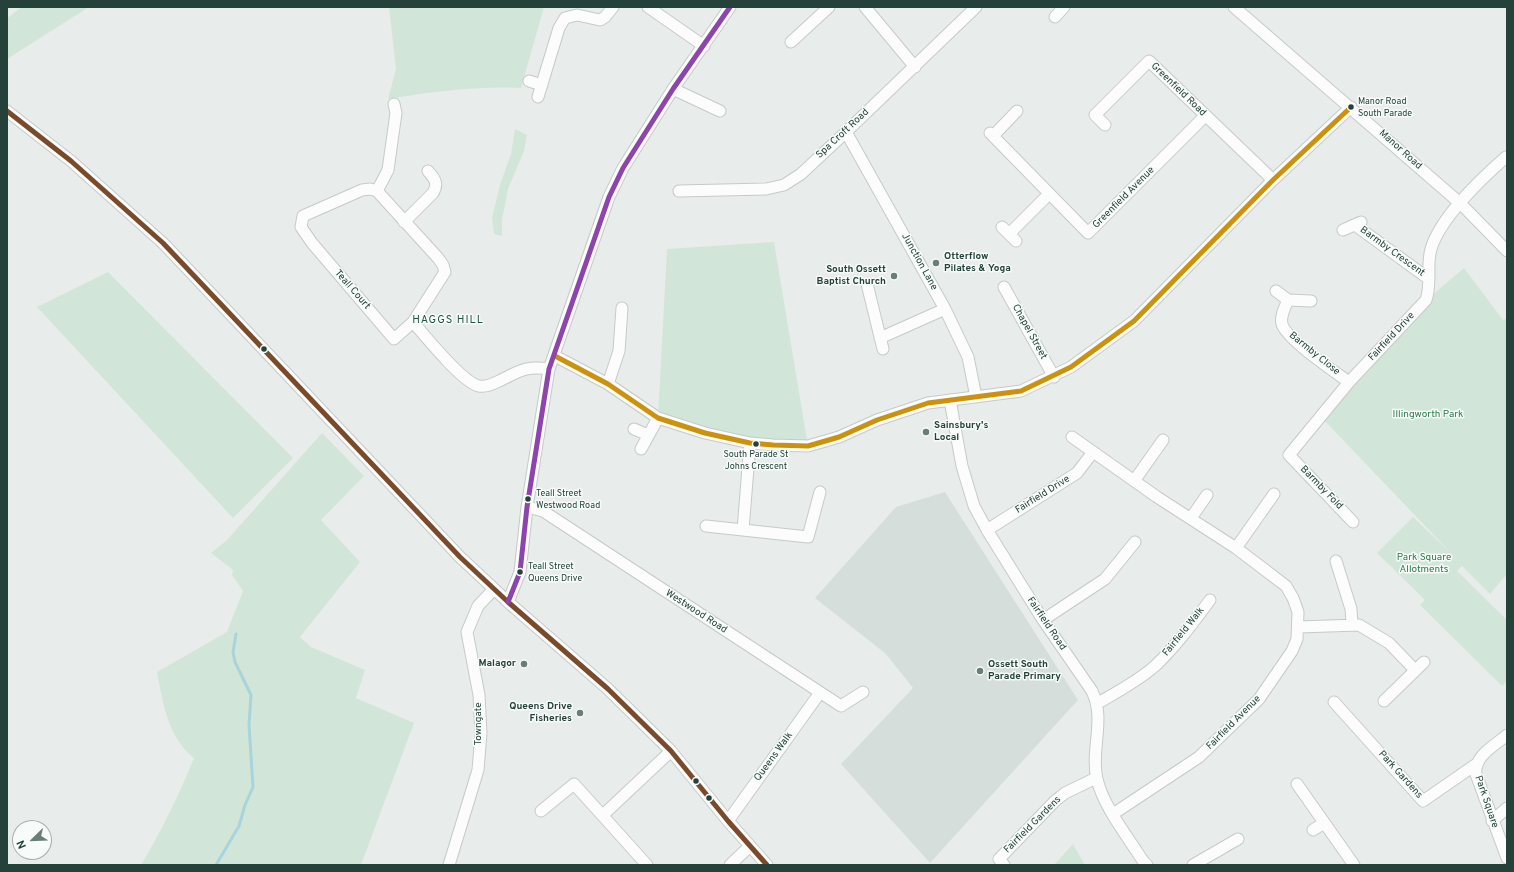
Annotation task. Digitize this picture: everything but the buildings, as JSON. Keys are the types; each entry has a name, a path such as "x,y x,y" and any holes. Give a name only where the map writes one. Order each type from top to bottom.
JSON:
{"street":[{"path":"538,97 560,28 565,18 577,15 600,20 605,18 613,7"},
{"path":"648,7 704,46"},
{"path":"508,602 520,572 527,507 549,368 609,197 623,168 673,89 730,7"},
{"path":"791,42 828,7"},
{"path":"865,7 916,67"},
{"name":"Spa Croft Road","path":"679,191 766,189 784,185 801,174 916,67 976,7"},
{"path":"1054,17 1064,7"},
{"name":"Manor Road","path":"1234,7 1461,204 1507,251"},
{"name":"Greenfield Road","path":"1105,125 1095,115 1149,61 1273,180"},
{"path":"529,80 542,85"},
{"path":"673,89 716,110 705,117"},
{"path":"377,191 388,170 396,113 394,104"},
{"path":"554,356 608,384 658,418 705,434 750,443 808,446 840,437 877,420 928,403 1021,391 1071,367 1134,321 1273,180 1351,107"},
{"path":"7,111 71,161 163,243 376,470 460,557 508,602 608,689 671,751 728,821 767,865"},
{"name":"Greenfield Avenue","path":"1017,111 992,134 1088,233 1205,116"},
{"name":"Junction Lane","path":"846,132 945,309 968,357 976,397"},
{"name":"Fairfield Drive","path":"1289,455 1349,382 1426,300 1431,250 1436,236 1486,175 1506,156"},
{"path":"404,222 434,193 437,187 436,180 428,170"},
{"name":"Teall Court","path":"370,189 377,191 438,258 443,265 445,272 413,322 394,339 312,243 301,227 303,216 310,212 362,190 370,189"},
{"path":"1009,234 1049,194"},
{"name":"Barmby Crescent","path":"1343,230 1358,223 1429,279"},
{"path":"867,284 882,344 945,309"},
{"name":"Chapel Street","path":"1004,287 1054,376"},
{"path":"1276,290 1288,300 1311,301"},
{"name":"Barmby Close","path":"1288,300 1282,315 1282,323 1287,333 1349,382"},
{"path":"608,384 619,351 622,308"},
{"path":"413,322 463,376 477,386 484,386 494,383 534,366 549,368"},
{"name":"Fairfield Road","path":"950,400 967,487 974,506 987,530 1043,620 1098,703"},
{"path":"641,449 658,418"},
{"path":"634,429 648,435"},
{"path":"1072,437 1134,481 1163,440"},
{"path":"743,530 750,443"},
{"name":"Fairfield Drive","path":"987,530 1077,474 1093,452"},
{"name":"Barmby Fold","path":"1289,455 1353,522"},
{"name":"Fairfield Avenue","path":"1113,814 1199,757 1240,720 1259,699 1292,651 1297,639 1298,627 1298,612 1293,598 1286,586 1236,548 1134,481"},
{"path":"706,526 808,537 820,492"},
{"path":"1236,548 1274,494"},
{"path":"1191,518 1207,495"},
{"name":"Westwood Road","path":"527,507 543,511 819,694 841,706 863,692"},
{"path":"1043,620 1106,579 1135,542"},
{"path":"1336,560 1351,608 1352,624"},
{"name":"Towngate","path":"449,865 478,770 481,733 479,695 467,632 478,606 494,589"},
{"name":"Fairfield Walk","path":"1098,703 1130,684 1153,667 1173,648 1210,600"},
{"path":"1298,627 1352,624 1368,630 1389,643 1415,670"},
{"path":"1384,701 1424,662"},
{"name":"Queens Walk","path":"728,821 819,694"},
{"name":"Park Gardens","path":"1334,702 1423,801 1475,766"},
{"path":"1098,703 1096,778 1113,814 1147,865"},
{"name":"Park Square","path":"1507,735 1480,758 1475,766 1476,774 1492,821 1507,858"},
{"path":"603,816 671,751"},
{"name":"Fairfield Gardens","path":"1004,865 999,859 1055,801 1065,793 1096,778"},
{"path":"541,811 574,784 647,865"},
{"path":"1297,784 1354,865"},
{"path":"1492,821 1507,808"},
{"path":"1313,830 1324,823"},
{"path":"1193,865 1238,839"},
{"path":"730,865 750,846"}],"shaded area":[{"name":"Ossett South Parade Primary","path":"945,492 1078,700 930,863 841,764 913,688 886,654 815,598 896,507"}],"green space":[{"path":"22,7 89,7 7,59 7,18"},
{"path":"389,7 544,7 521,88 454,90 388,99 396,69"},
{"path":"515,129 527,135 524,151 508,189 502,220 502,236 494,234 492,218 500,185 511,154"},
{"path":"774,242 808,446 773,445 658,418 667,249"},
{"name":"Illingworth Park","path":"1464,268 1503,320 1507,318 1507,574 1490,594 1462,566 1457,571 1507,620 1507,681 1502,686 1420,605 1425,600 1377,553 1413,517 1451,553 1321,417 1426,300"},
{"path":"108,272 293,458 233,518 37,307"},
{"path":"322,433 364,476 321,520 360,562 300,637 311,647 365,670 356,698 414,723 361,865 141,865 170,812 194,758 185,750 172,730 164,708 157,672 227,632 243,591 232,575 233,570 211,553 227,540"},
{"path":"1073,844 1085,865 1054,865"}],"waterway":[{"path":"216,865 239,826 245,805 253,787 249,725 251,695 235,662 233,652 236,634"}],"transit line":[{"path":"508,602 520,572 527,507 549,369 609,197 623,168 673,89 730,7"},
{"path":"555,356 608,384 658,418 705,433 750,443 773,445 808,446 839,437 877,420 928,403 1021,391 1071,367 1134,321 1273,180 1351,107"},
{"path":"7,111 71,161 163,243 460,557 508,602 608,689 671,751 728,821 767,865"}],"place":[{"name":"Manor Road South Parade","path":"1351,107"},
{"name":"Otterflow Pilates & Yoga","path":"936,263"},
{"name":"South Ossett Baptist Church","path":"894,276"},
{"name":"Sainsbury's Local","path":"926,432"},
{"name":"South Parade St Johns Crescent","path":"756,444"},
{"name":"Teall Street Westwood Road","path":"528,499"},
{"name":"Teall Street Queens Drive","path":"520,572"},
{"name":"Malagor","path":"524,664"},
{"name":"Ossett South Parade Primary","path":"980,671"},
{"name":"Queens Drive Fisheries","path":"580,713"}],"district":[{"name":"HAGGS HILL","path":"448,321"}],"park label":[{"name":"Park Square Allotments","path":"1424,564"}]}
